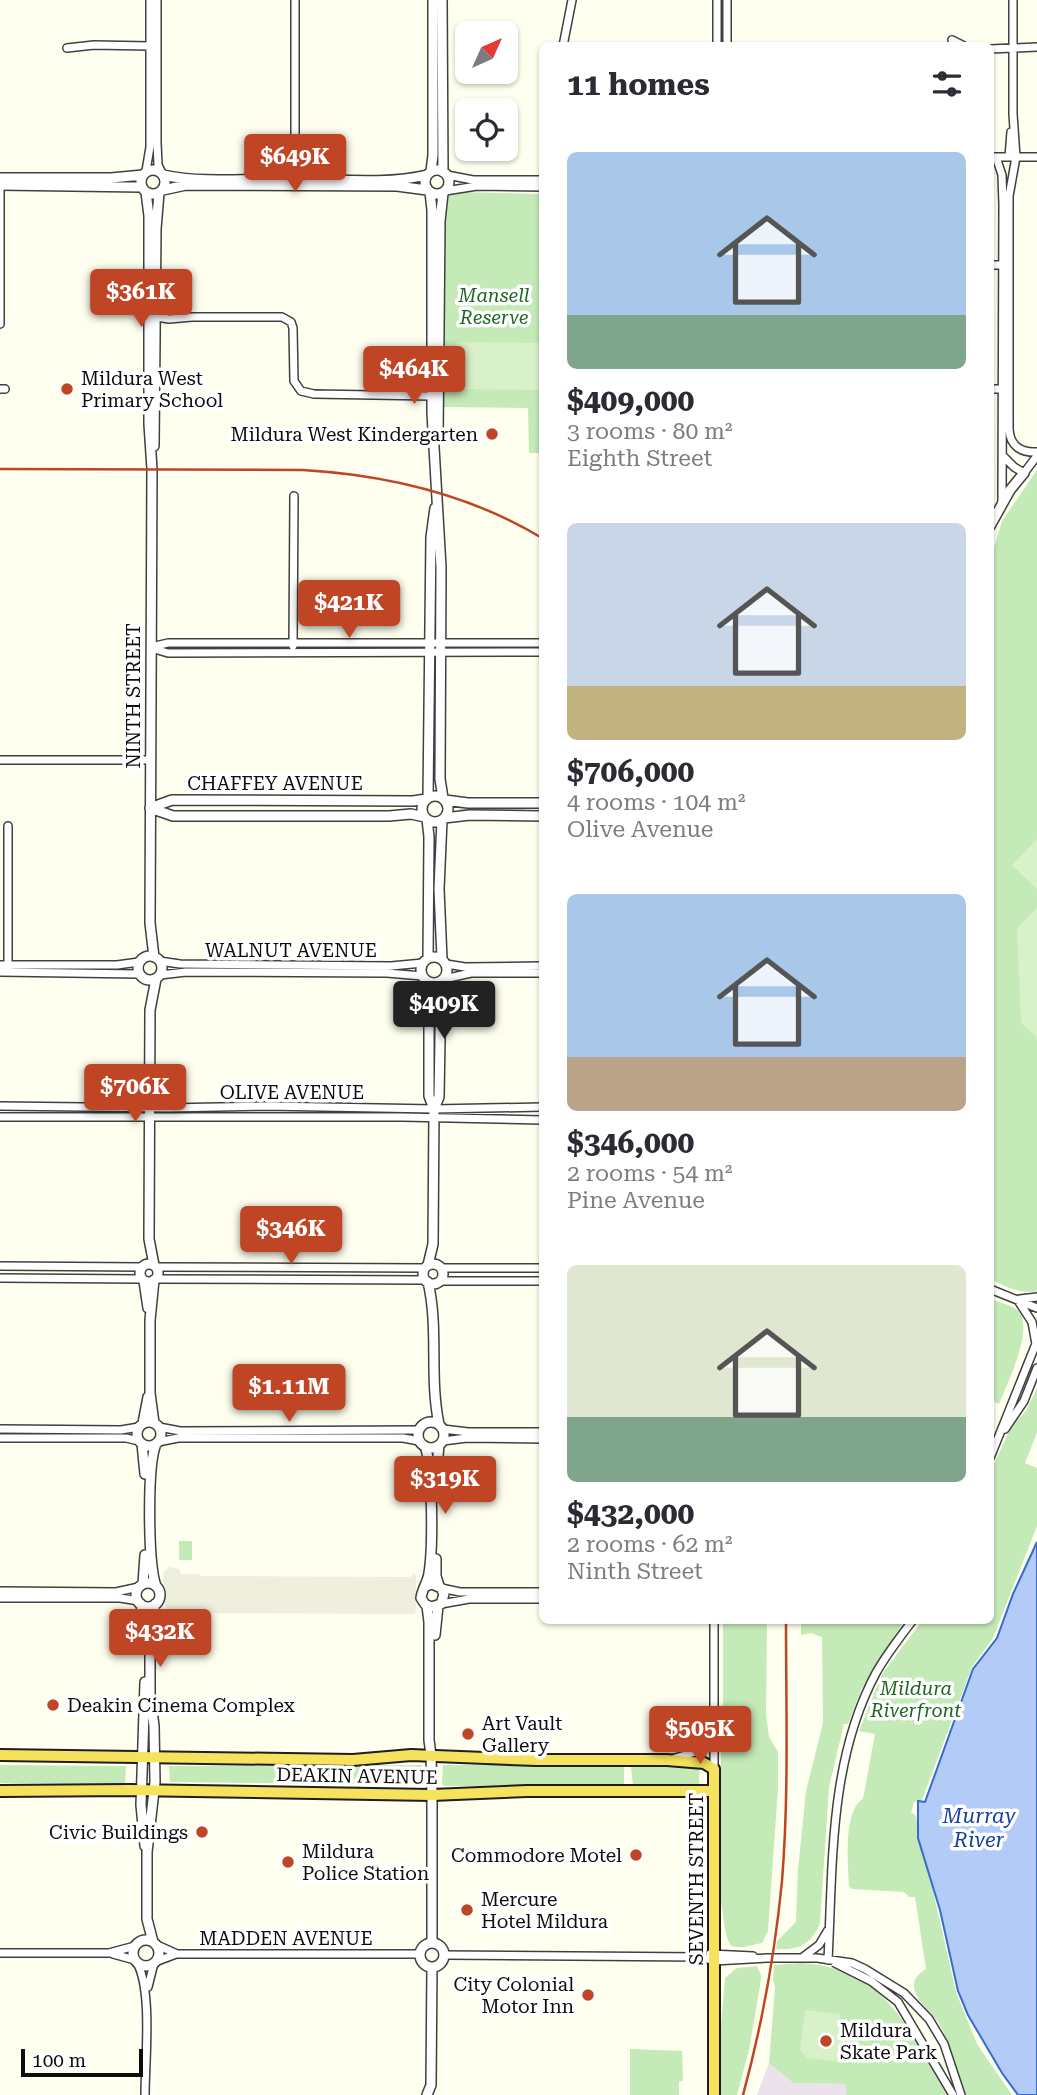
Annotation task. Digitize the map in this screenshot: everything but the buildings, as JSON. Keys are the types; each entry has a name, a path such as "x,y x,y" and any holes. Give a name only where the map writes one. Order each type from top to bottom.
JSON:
{"highway":[{"name":"DEAKIN AVENUE","path":"0,1755 353,1760 391,1755 431,1755 510,1760 667,1760 702,1763 714,1769"},
{"name":"SEVENTH STREET","path":"714,1769 714,2095"},
{"name":"DEAKIN AVENUE","path":"0,1791 141,1790 432,1795 541,1790 714,1791"}],"street":[{"path":"144,189 144,173 150,147 150,0"},
{"path":"157,0 158,165 166,182 161,191"},
{"path":"295,0 295,179"},
{"path":"432,1942 429,1616 444,1594 436,1567 436,1471 441,1426 433,1400 433,1311 423,1273 433,1244 434,1114 439,1097 442,980 447,972 439,889 443,819 448,811 440,779 441,536 436,500 432,394 432,210 424,183 433,155 433,0"},
{"path":"436,456 440,411 440,221 444,192 449,185 441,143 442,0"},
{"path":"564,42 572,0"},
{"path":"717,0 717,42"},
{"path":"727,0 727,42"},
{"path":"1002,503 1006,265 1013,157 1013,0"},
{"path":"952,40 956,42"},
{"path":"66,48 93,45 150,46"},
{"path":"994,49 1037,47"},
{"path":"994,157 1037,157"},
{"path":"994,160 1003,189 1006,265"},
{"path":"0,324 0,178 111,178 154,169 182,178 397,179 445,173 457,179 539,180"},
{"path":"0,185 161,191 179,186 397,186 436,195 477,186 539,187"},
{"name":"NINTH STREET","path":"144,189 149,216 154,316"},
{"name":"NINTH STREET","path":"149,959 152,469 149,424 156,229 161,191"},
{"path":"994,265 1006,265"},
{"path":"154,316 275,316 287,319 293,328 294,381 301,391 314,394 432,394"},
{"path":"994,388 1005,389"},
{"path":"994,518 1037,454 1024,452 1012,441 1005,389"},
{"path":"1002,455 1024,473"},
{"path":"293,653 294,496"},
{"path":"434,1114 429,1096 429,1000 424,978 429,837 422,810 427,798 430,537 436,500"},
{"path":"151,648 168,643 539,643"},
{"path":"151,648 165,653 539,652"},
{"path":"0,760 150,760"},
{"path":"427,798 436,796 468,803 539,803"},
{"name":"CHAFFEY AVENUE","path":"150,808 172,800 340,801 427,798"},
{"path":"242,800 242,816"},
{"path":"339,817 340,801"},
{"path":"529,803 529,816"},
{"name":"CHAFFEY AVENUE","path":"150,808 173,816 339,817 411,814 426,818"},
{"path":"426,818 434,822 470,815 539,816"},
{"path":"8,826 4,968 141,976 149,981 158,977"},
{"path":"425,961 435,956 465,967 539,966"},
{"path":"149,1280 158,1275 149,1266 150,1010 162,968 149,959 141,976 150,1010"},
{"name":"WALNUT AVENUE","path":"4,968 117,965 149,959 193,965 391,966 425,961"},
{"name":"WALNUT AVENUE","path":"158,977 186,972 387,973 424,978"},
{"path":"424,978 433,983 471,973 539,973"},
{"name":"OLIVE AVENUE","path":"0,1106 149,1113"},
{"name":"OLIVE AVENUE","path":"0,1117 149,1113 266,1106 539,1120"},
{"name":"OLIVE AVENUE","path":"434,1114 539,1107"},
{"path":"433,1244 443,1276 433,1311"},
{"path":"0,1266 233,1268 434,1264 455,1268 539,1268"},
{"path":"37,1266 37,1278"},
{"path":"149,1266 139,1273 149,1280"},
{"path":"233,1268 233,1280"},
{"path":"455,1268 455,1281"},
{"path":"0,1279 539,1281"},
{"path":"147,1853 142,1826 141,1790 149,1757 150,1628 155,1604 160,1595 152,1575 151,1465 161,1434 156,1425 149,1393 149,1280"},
{"path":"994,1291 1037,1308"},
{"path":"1016,1299 1037,1297"},
{"path":"994,1448 1036,1342 1032,1322 1016,1299"},
{"path":"997,1440 1024,1401 1037,1368"},
{"path":"145,1998 158,1951 147,1919 147,1853 154,1791 149,1757 145,1629 136,1594 141,1586 145,1555 145,1463 136,1434 149,1393"},
{"path":"433,1400 422,1426 422,1444 430,1469 430,1568 421,1598 435,1605 469,1600 539,1599"},
{"path":"0,1429 109,1430 156,1425 180,1431 422,1426 432,1421 441,1426 468,1432 539,1432"},
{"path":"0,1438 126,1438 149,1446 178,1438 403,1438 432,1448 441,1443 467,1438 539,1439"},
{"path":"0,1591 116,1592 150,1583 156,1586"},
{"path":"426,1586 432,1584 460,1592 539,1592"},
{"path":"0,1598 120,1598 148,1606 155,1604"},
{"name":"SEVENTH STREET","path":"714,1624 714,1769"},
{"path":"828,1960 834,1837 848,1752 876,1673 910,1624"},
{"name":"DEAKIN AVENUE","path":"667,1760 696,1752 714,1738"},
{"path":"145,2095 145,1998 143,1976 133,1954 147,1919"},
{"path":"803,1958 819,1945 830,1926"},
{"path":"109,1953 145,1940 154,1943"},
{"path":"432,1942 439,1945 444,1955 439,1965 432,1967 422,1962 419,1954 422,1947 432,1942"},
{"name":"MADDEN AVENUE","path":"154,1943 177,1954 419,1954"},
{"path":"0,1953 109,1953 145,1965 177,1954"},
{"path":"444,1955 803,1958 855,1964 898,1988 922,2010 944,2044 961,2095"},
{"path":"828,1960 861,1975 891,1996 907,2014 953,2095"},
{"path":"427,2095 431,2085 432,1967"},
{"path":"891,1996 898,1988"},
{"path":"431,2085 437,2095"}],"shaded area":[{"path":"169,1567 179,1569 181,1574 201,1576 410,1577 414,1573 416,1612 169,1613 166,1616 163,1573"},
{"path":"769,2063 793,2083 846,2084 846,2095 757,2095"}],"green space":[{"name":"Mansell Reserve","path":"456,192 539,194 539,453 529,453 528,408 444,407 447,197"},
{"path":"456,342 539,343 539,390 456,389"},
{"path":"1037,470 1037,1291 1031,1292 1013,1289 994,1281 994,548 1002,521"},
{"path":"459,807 525,807 525,811 459,813"},
{"path":"1037,839 1037,889 1012,865"},
{"path":"1037,908 1037,1038 1021,1023 1017,928"},
{"path":"433,993 437,1001 436,1093 432,1093"},
{"path":"994,1299 1016,1309 1022,1317 1023,1327 1018,1355 999,1404 994,1402"},
{"name":"Mildura Riverfront","path":"1037,1388 1037,1433 1025,1463 1037,1468 1037,1526 993,1638 972,1667 922,1800 914,1802 911,1812 916,1816 956,1992 977,2044 1012,2095 966,2095 943,2031 915,1991 916,1978 926,1969 915,1897 909,1897 904,1892 852,1889 849,1886 848,1839 852,1814 863,1799 875,1734 859,1731 882,1674 920,1624 994,1624 994,1464 1011,1427 1026,1411"},
{"path":"179,1541 192,1541 192,1560 179,1560"},
{"path":"723,1624 767,1624 766,1714 769,1737 778,1752 768,1931 762,1943 739,1947 732,1946 728,1939 721,1901"},
{"path":"801,1624 902,1624 861,1690 848,1724 844,1724 829,1787 820,1923 813,1936 803,1945 791,1949 776,1949 777,1941 796,1922 806,1791 823,1723 822,1637 811,1633 801,1635"},
{"path":"0,1765 126,1766 125,1784 0,1783"},
{"path":"422,1765 422,1785 170,1782 169,1766"},
{"path":"443,1765 622,1765 624,1785 444,1786"},
{"path":"633,1765 699,1765 699,1787 633,1786"},
{"path":"802,1963 831,1968 855,1977 875,1990 907,2027 948,2095 846,2095 846,2084 793,2083 769,2063 775,1987 774,1965"},
{"path":"757,1966 761,1975 760,1986 749,2050 737,2095 721,2095 721,2025 725,1978 737,1968"},
{"name":"Mildura Skate Park","path":"805,2010 840,2014 839,2031 851,2032 848,2063 807,2058 800,2050"},
{"path":"630,2049 682,2051 683,2081 679,2081 679,2095 630,2095"}],"water":[{"name":"Murray River","path":"1037,1542 1037,2095 1018,2095 968,2015 958,1991 940,1910 918,1838 918,1801 925,1802 973,1669 997,1638 1013,1594"}],"railway":[{"path":"0,469 303,470 366,477 427,489 456,498 539,536"},
{"path":"743,2095 767,1989 782,1881 786,1784 786,1624"}],"place":[{"name":"Mildura West Primary School","path":"67,389"},
{"name":"Mildura West Kindergarten","path":"492,434"},
{"name":"Deakin Cinema Complex","path":"53,1705"},
{"name":"Art Vault Gallery","path":"468,1734"},
{"name":"Civic Buildings","path":"202,1832"},
{"name":"Commodore Motel","path":"636,1855"},
{"name":"Mildura Police Station","path":"288,1862"},
{"name":"Mercure Hotel Mildura","path":"467,1910"},
{"name":"City Colonial Motor Inn","path":"588,1995"},
{"name":"Mildura Skate Park","path":"826,2041"}]}
